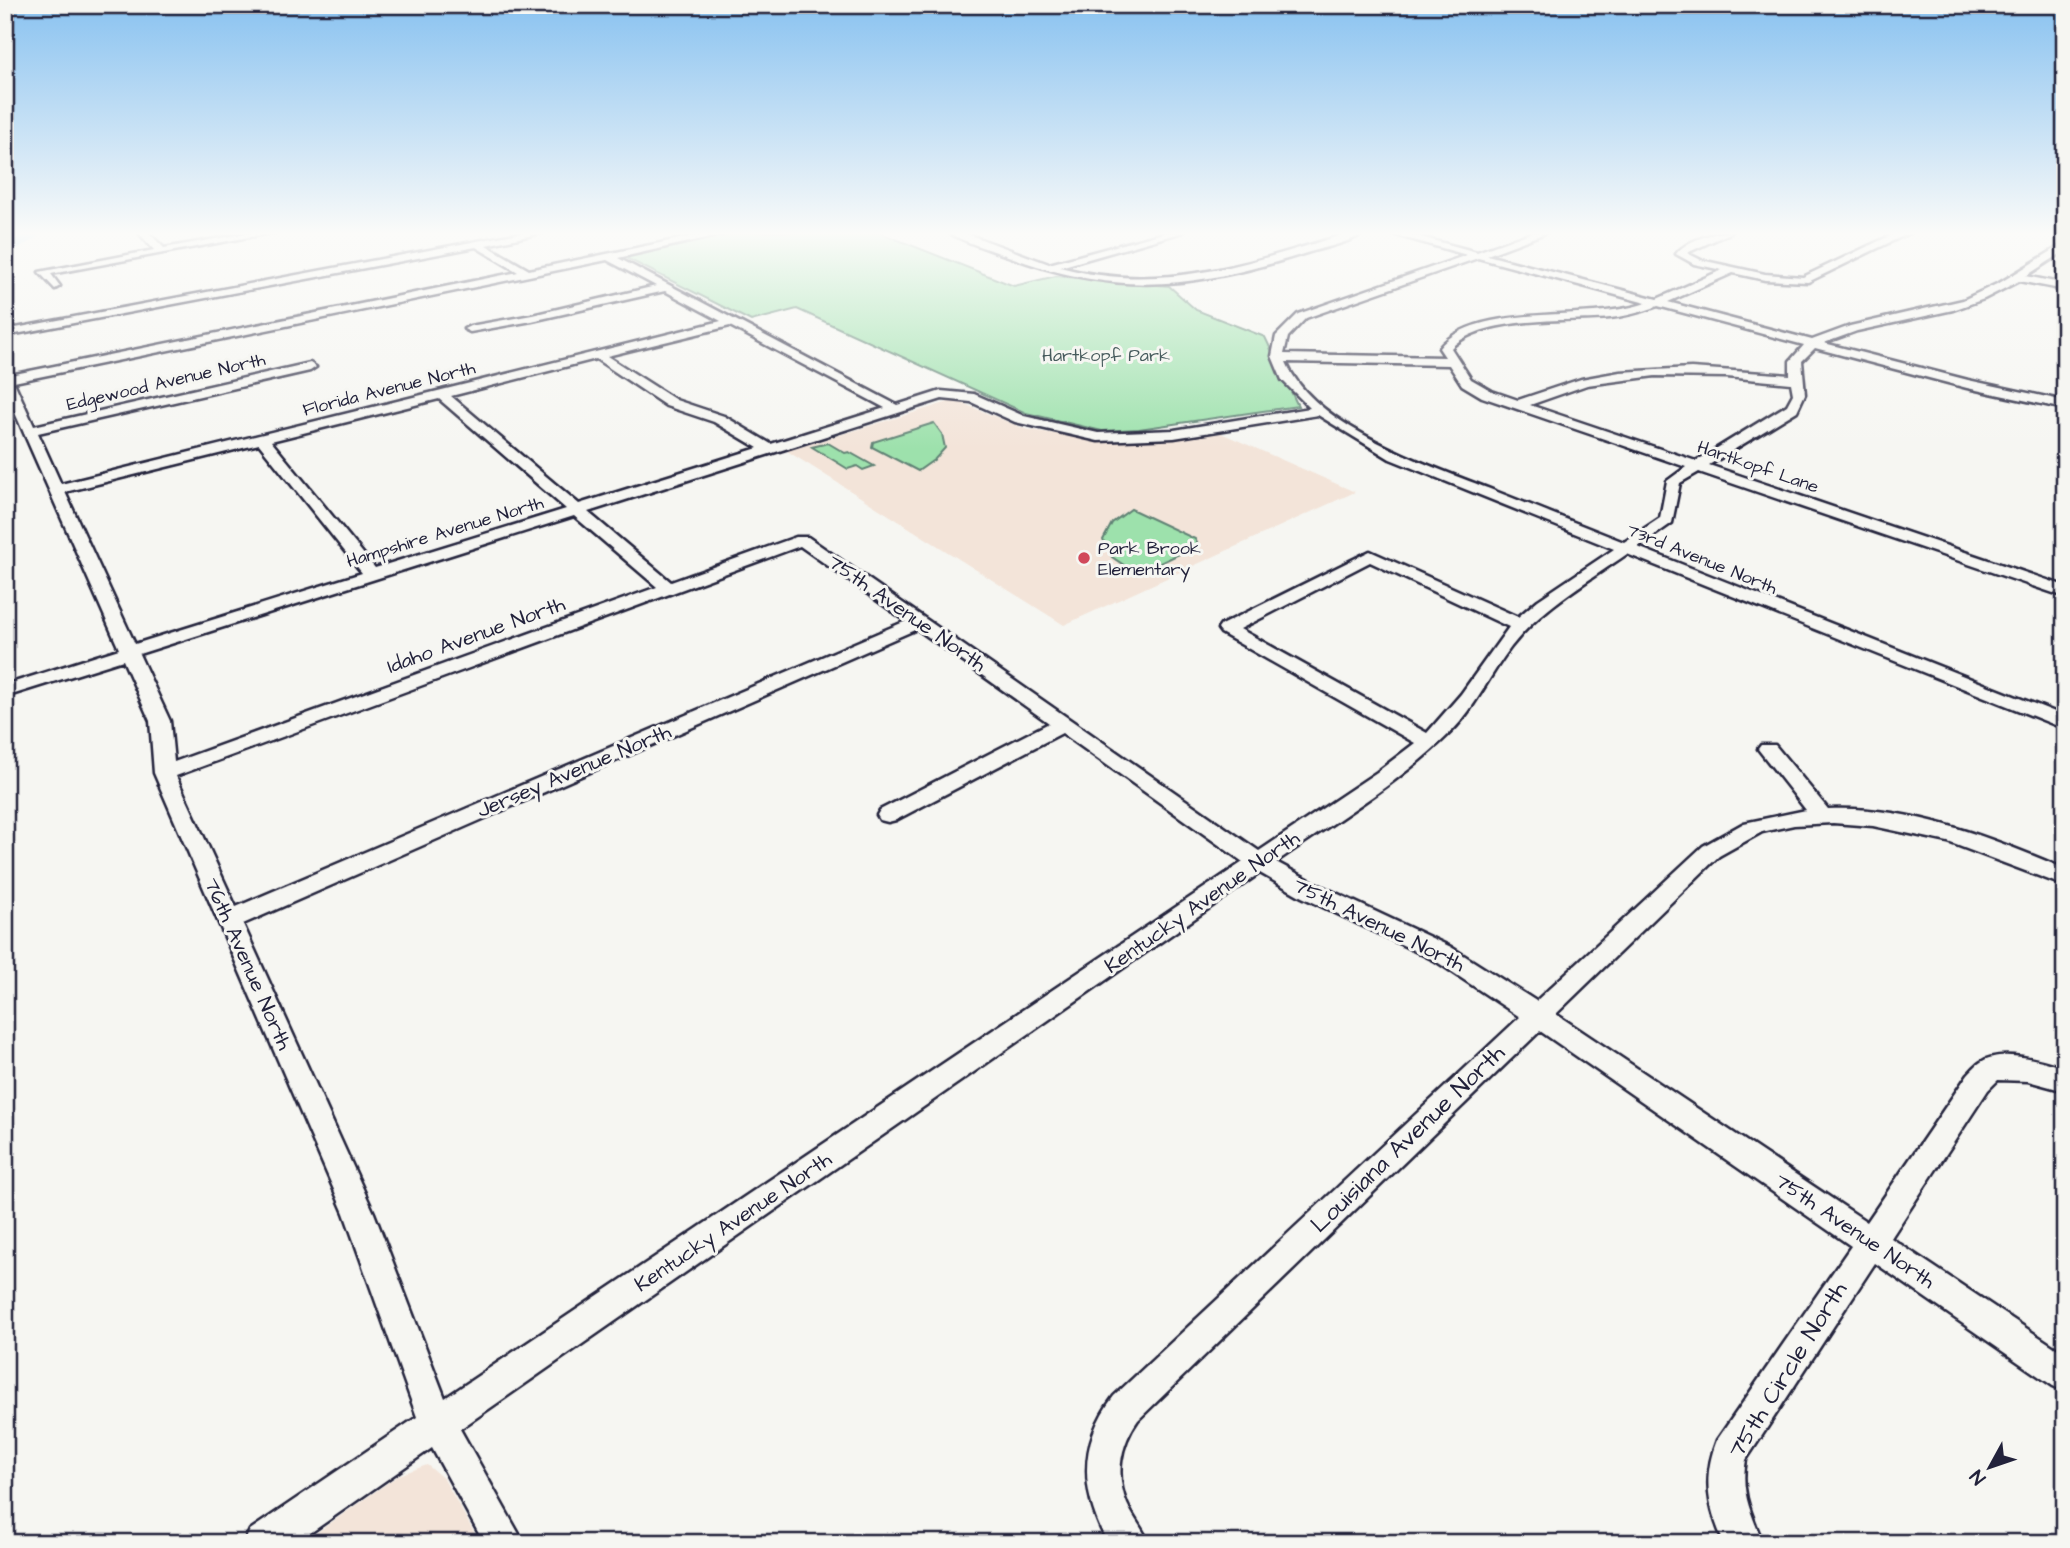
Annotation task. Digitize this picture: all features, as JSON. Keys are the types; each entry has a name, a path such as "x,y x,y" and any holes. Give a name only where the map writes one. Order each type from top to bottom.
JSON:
{"street":[{"path":"5,333 158,304"},
{"path":"6,380 375,304"},
{"path":"470,329 586,304"},
{"path":"699,304 896,409 941,395 956,394 974,398 1020,419 1098,436 1174,434 1324,415"},
{"path":"1324,415 1292,385 1280,358 1278,342 1282,332 1302,316 1336,304"},
{"path":"1280,358 1451,360 1446,348 1448,341 1467,331 1532,319 1618,314 1648,304"},
{"path":"1664,304 1967,384 2065,405"},
{"name":"Kentucky Avenue North","path":"263,1543 1259,862 1429,742 1469,697 1502,646 1520,625 1544,604 1627,550 1667,520 1670,512 1669,491 1674,481 1792,408 1799,401 1798,380 1794,370 1800,354 1815,344 1848,330 1963,304"},
{"name":"Florida Avenue North","path":"56,490 731,322"},
{"path":"597,355 671,403 682,409 719,419 770,450"},
{"name":"Hartkopf Lane","path":"1451,360 1466,382 1518,405 2065,592"},
{"name":"Edgewood Avenue North","path":"29,431 310,368"},
{"path":"1518,405 1573,384 1633,374 1709,372 1798,380"},
{"name":"76th Avenue North","path":"6,380 160,721 164,773 359,1213 437,1423 505,1543"},
{"path":"441,394 669,589"},
{"name":"Hampshire Avenue North","path":"5,691 896,409"},
{"name":"73rd Avenue North","path":"1324,415 1395,456 2065,723"},
{"path":"262,439 372,575"},
{"name":"Idaho Avenue North","path":"164,773 802,540"},
{"name":"75th Avenue North","path":"802,540 1259,862 1312,894 1431,946 2065,1374"},
{"path":"1429,742 1227,629 1370,556 1520,625"},
{"name":"Jersey Avenue North","path":"229,920 919,622"},
{"path":"888,816 1063,724"},
{"path":"1768,749 1823,817"},
{"name":"Louisiana Avenue North","path":"1130,1543 1107,1505 1102,1469 1109,1435 1126,1408 1711,851 1732,837 1758,826 1789,819 1863,818 1952,835 1998,849 2065,878"},
{"name":"75th Circle North","path":"1744,1543 1733,1521 1723,1483 1730,1453 1978,1082 1991,1069 2015,1067 2045,1072 2065,1080"}],"shaded area":[{"name":"Park Brook Elementary","path":"955,400 1025,429 1087,439 1167,440 1221,433 1355,492 1064,625 787,451"},
{"path":"427,1465 444,1479 480,1543 302,1543 399,1475"}],"green space":[{"name":"Hartkopf Park","path":"718,304 1190,304 1196,310 1265,337 1298,406 1139,429 1102,431 1026,413 797,309 751,321"},
{"path":"934,423 942,434 945,448 918,471 872,447 873,442"},
{"path":"828,443 874,466 863,470 857,466 848,469 812,447"},
{"path":"1131,509 1195,539 1198,545 1137,574 1112,557 1103,540 1112,523"}],"place":[{"name":"Park Brook Elementary","path":"1084,558"}]}
